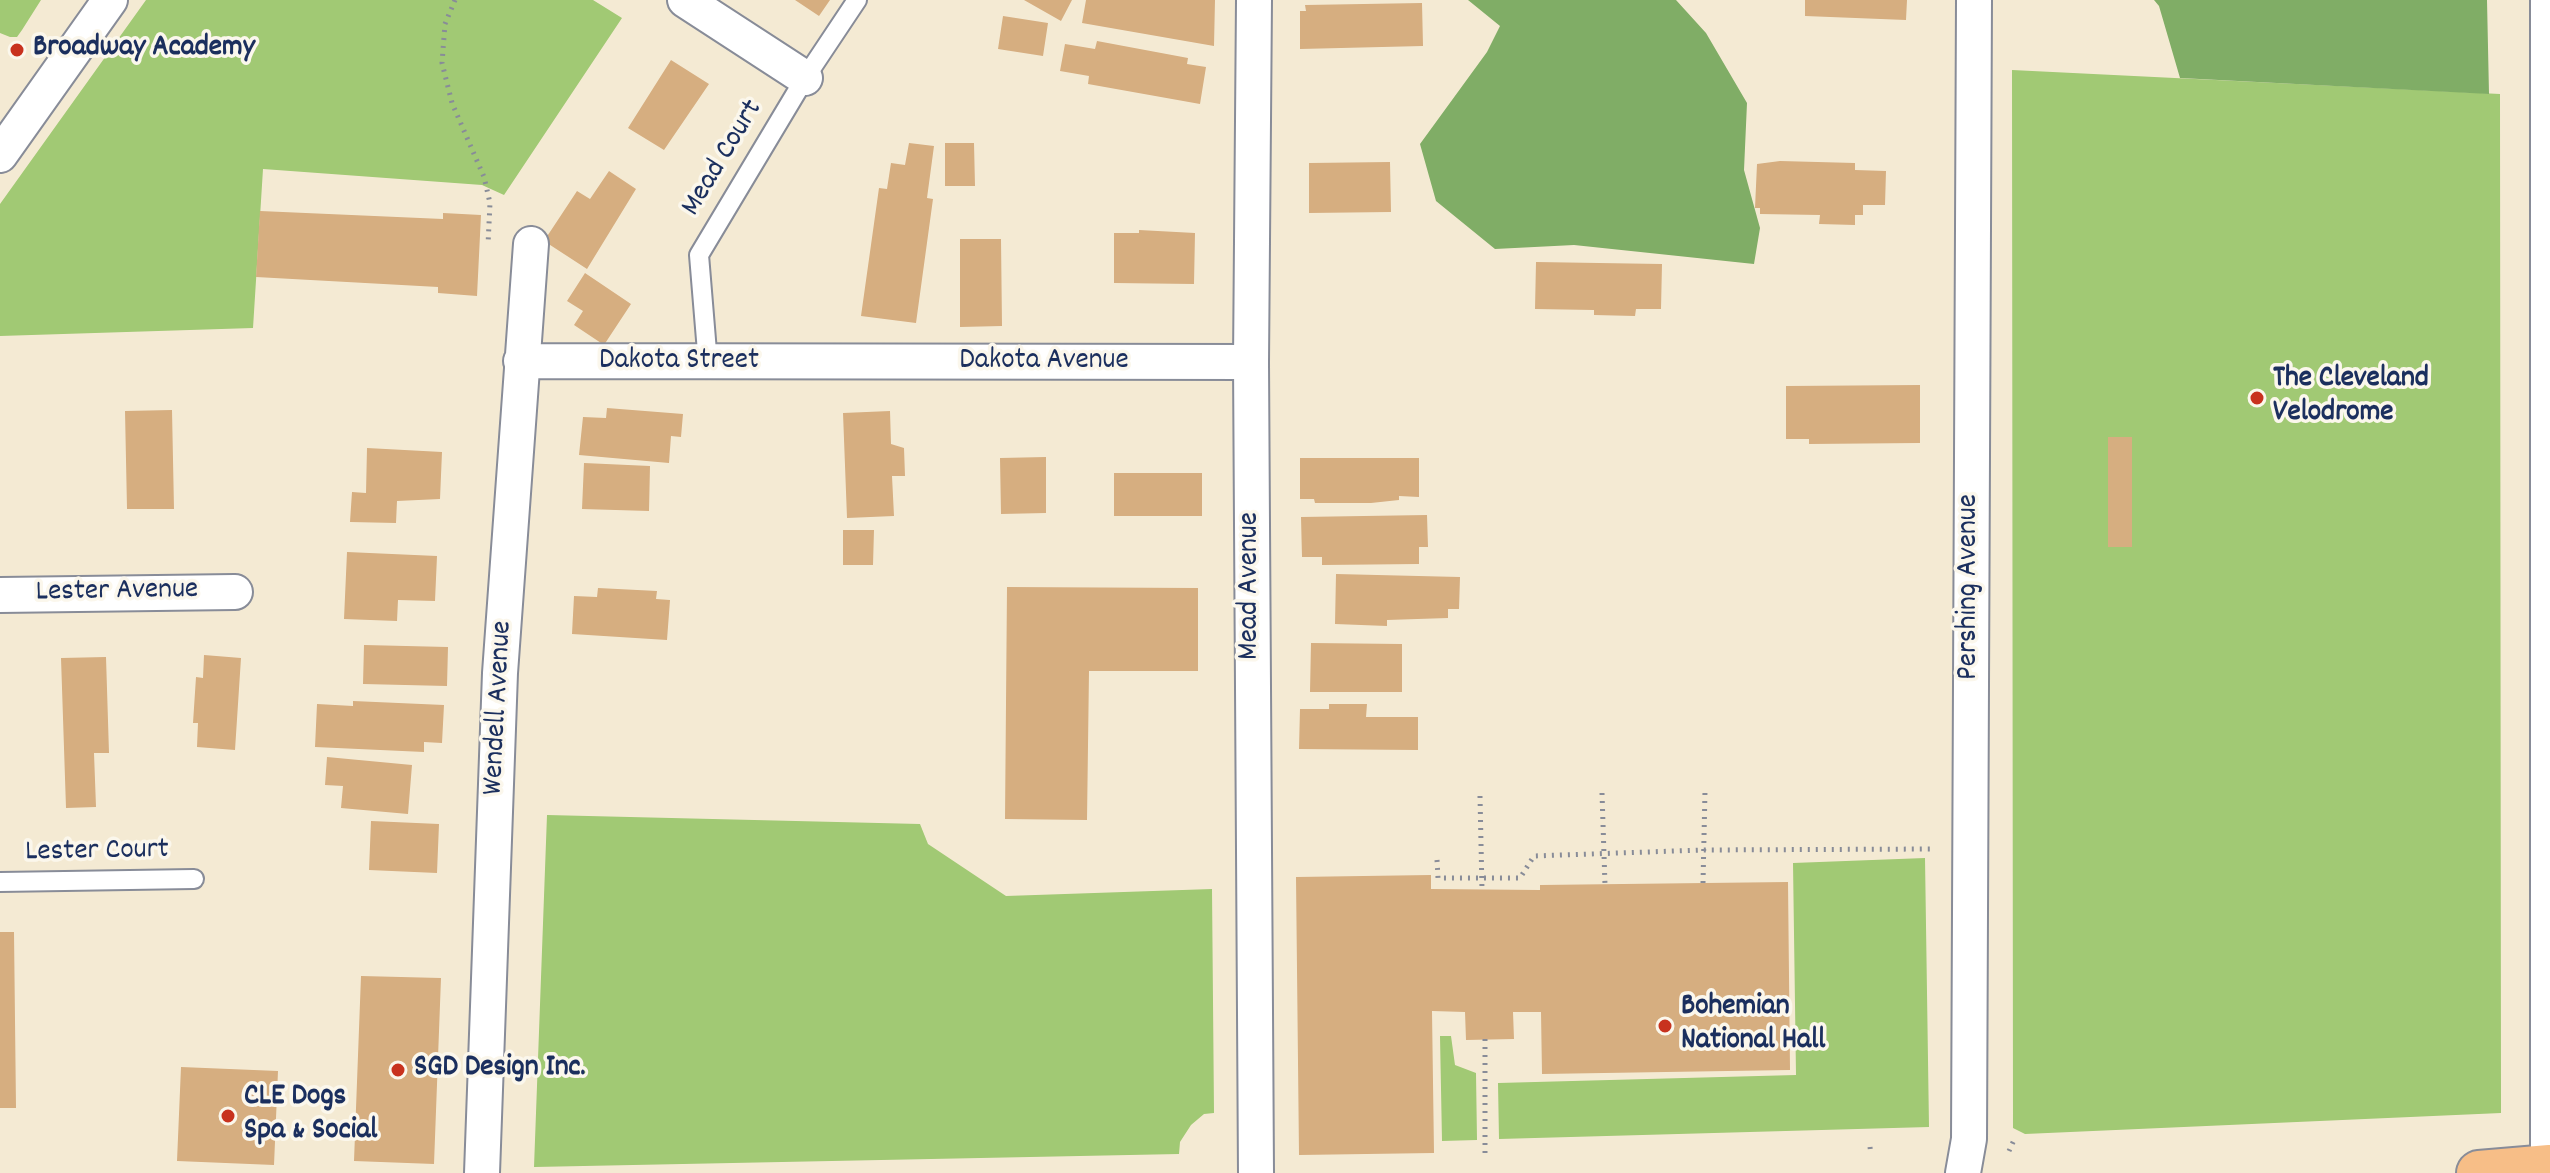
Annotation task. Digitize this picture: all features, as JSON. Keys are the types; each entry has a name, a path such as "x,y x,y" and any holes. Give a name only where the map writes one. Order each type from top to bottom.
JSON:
{"main road":[{"path":"2479,1173 2549,1167"}],"street":[{"path":"0,155 110,0"},
{"path":"685,0 805,78"},
{"name":"Mead Avenue","path":"1254,0 1251,362 1256,1173"},
{"name":"Pershing Avenue","path":"1963,1173 1969,1139 1974,0"},
{"path":"2548,0 2549,1167"},
{"name":"Wendell Avenue","path":"482,1173 500,673 531,244"},
{"name":"Dakota Street","path":"521,361 708,364 838,362"},
{"name":"Dakota Avenue","path":"838,362 1251,362"},
{"name":"Lester Avenue","path":"0,595 235,592"}],"lane":[{"name":"Mead Court","path":"708,364 699,255 805,78 857,0"},
{"name":"Lester Court","path":"0,882 194,879"}],"path":[{"path":"455,0 445,24 442,63 452,103 484,177 490,203 488,245"},
{"path":"1703,883 1705,791"},
{"path":"1602,793 1605,885"},
{"path":"1480,796 1482,890"},
{"path":"1437,860 1438,878 1482,879 1520,878 1534,856 1703,850 1938,849"},
{"path":"1485,1039 1485,1154"},
{"path":"2009,1152 2014,1140"},
{"path":"1870,1147 1871,1155"}],"green space":[{"path":"0,0 41,0 17,37 10,37 0,33"},
{"path":"146,0 593,0 622,18 504,195 482,185 263,169 253,328 0,336 0,204"},
{"path":"1468,0 1676,0 1706,33 1747,103 1744,170 1760,228 1754,264 1574,245 1495,249 1436,201 1420,144 1487,52 1500,26"},
{"path":"2154,0 2487,0 2489,94 2180,78 2159,6"},
{"path":"2012,70 2500,94 2501,1113 2025,1134 2013,1128"},
{"path":"547,815 920,824 928,844 1006,896 1212,889 1214,1113 1204,1114 1191,1125 1180,1142 1179,1154 534,1167"},
{"path":"1925,858 1929,1127 1499,1139 1498,1083 1796,1075 1793,863"},
{"path":"1440,1036 1451,1036 1455,1065 1476,1073 1477,1140 1442,1141"}],"building":[{"path":"795,0 830,0 819,16"},
{"path":"1024,0 1072,0 1061,21"},
{"path":"1086,0 1215,0 1214,46 1082,23"},
{"path":"1805,0 1907,0 1906,20 1805,16"},
{"path":"1422,3 1423,46 1300,49 1300,11 1306,11 1305,5"},
{"path":"1003,16 1048,23 1043,56 998,49"},
{"path":"1097,41 1188,58 1187,64 1206,67 1200,104 1088,84 1089,76 1060,71 1065,44 1095,49"},
{"path":"671,60 709,84 664,150 628,128"},
{"path":"909,143 934,146 927,198 933,199 916,323 861,316 879,188 887,189 891,163 905,165"},
{"path":"945,143 974,143 975,186 945,186"},
{"path":"1780,161 1855,163 1855,170 1886,171 1885,205 1863,205 1863,215 1855,215 1855,225 1819,224 1820,215 1760,214 1760,208 1755,208 1757,164"},
{"path":"1390,162 1391,212 1309,213 1309,163"},
{"path":"609,171 636,189 587,269 544,241 577,191 590,199"},
{"path":"260,211 443,219 443,213 481,215 477,296 438,293 438,287 256,277"},
{"path":"1139,230 1195,233 1194,284 1114,283 1114,233 1139,233"},
{"path":"960,239 1001,239 1002,326 960,327"},
{"path":"1536,262 1662,264 1661,309 1636,309 1635,316 1594,315 1594,310 1535,309"},
{"path":"585,273 631,304 604,345 574,325 583,311 567,301"},
{"path":"1920,385 1920,443 1809,444 1809,439 1786,439 1786,386"},
{"path":"607,408 683,414 681,437 671,436 669,463 579,455 583,417 606,418"},
{"path":"172,410 174,509 127,509 125,411"},
{"path":"890,411 891,444 904,448 905,476 892,476 894,516 847,518 843,413"},
{"path":"2108,437 2132,437 2132,547 2108,547"},
{"path":"367,448 442,452 440,499 397,501 396,523 350,522 352,492 366,493"},
{"path":"1046,457 1046,513 1001,514 1000,458"},
{"path":"1300,458 1419,458 1419,497 1399,496 1399,500 1371,503 1315,503 1314,499 1300,499"},
{"path":"584,463 650,466 649,511 582,509"},
{"path":"1114,473 1202,473 1202,516 1114,516"},
{"path":"1427,515 1428,547 1419,547 1419,564 1322,565 1322,557 1302,557 1301,517"},
{"path":"843,530 874,530 873,565 843,565"},
{"path":"347,552 437,556 435,601 398,600 397,621 344,619"},
{"path":"1336,574 1460,577 1459,609 1448,609 1448,618 1387,620 1387,626 1335,624"},
{"path":"1007,587 1198,588 1198,671 1089,671 1087,820 1005,819"},
{"path":"598,588 657,591 656,599 670,600 667,640 572,634 574,596 597,597"},
{"path":"1311,643 1402,644 1402,692 1310,692"},
{"path":"364,645 448,647 447,686 363,684"},
{"path":"204,655 241,658 235,750 197,747 198,723 193,723 196,677 203,678"},
{"path":"106,657 109,753 94,753 96,807 66,808 61,658"},
{"path":"353,701 444,705 442,743 424,742 424,752 315,747 317,704 353,706"},
{"path":"1329,704 1367,704 1366,717 1418,717 1418,750 1299,749 1300,709 1329,709"},
{"path":"327,757 412,765 408,814 341,808 343,786 325,785"},
{"path":"371,821 439,824 437,873 369,870"},
{"name":"Bohemian National Hall","path":"1431,875 1431,889 1540,890 1540,885 1788,882 1790,1070 1542,1074 1541,1012 1513,1012 1514,1039 1466,1040 1465,1012 1432,1011 1434,1153 1299,1155 1296,877"},
{"path":"0,932 14,932 16,1108 0,1108"},
{"name":"SGD Design Inc.","path":"361,976 441,978 434,1164 354,1161"},
{"name":"CLE Dogs Spa & Social","path":"181,1067 278,1071 274,1165 177,1161"}],"place":[{"name":"Broadway Academy","path":"17,50"},
{"name":"The Cleveland Velodrome","path":"2257,398"},
{"name":"Bohemian National Hall","path":"1665,1026"},
{"name":"SGD Design Inc.","path":"398,1070"},
{"name":"CLE Dogs Spa & Social","path":"228,1116"}]}
